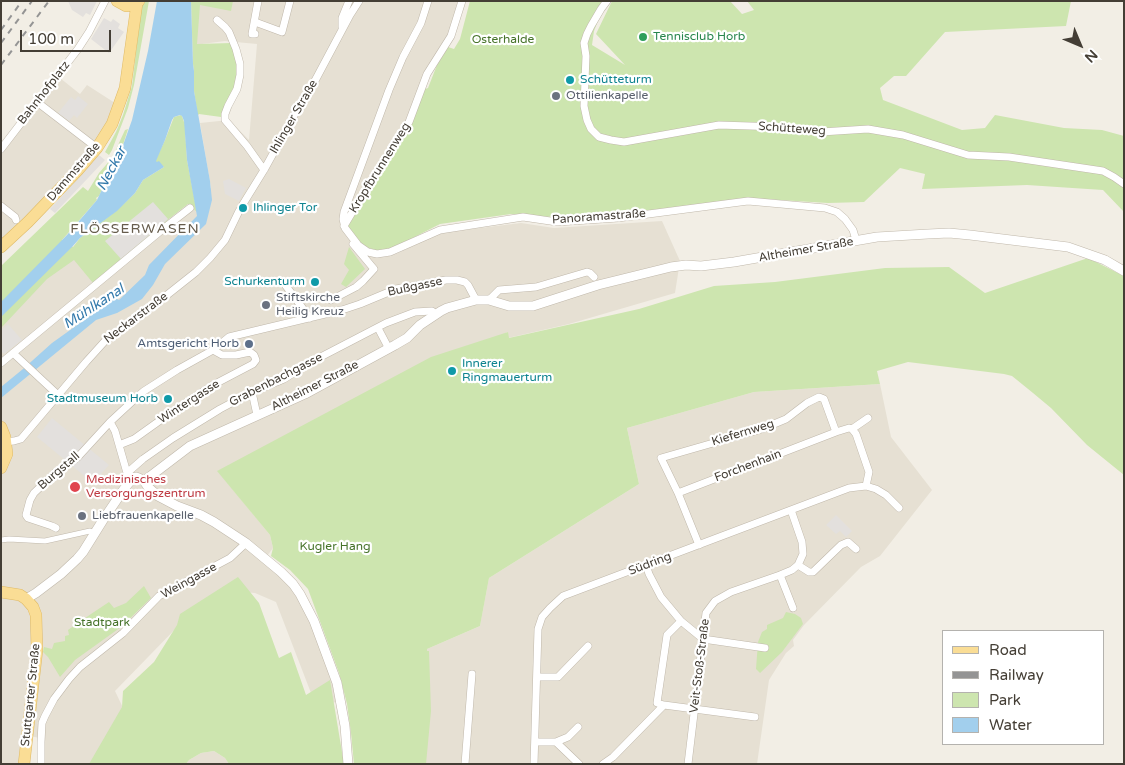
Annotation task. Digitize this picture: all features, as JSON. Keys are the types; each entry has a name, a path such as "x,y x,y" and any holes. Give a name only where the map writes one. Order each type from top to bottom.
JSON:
{"main road":[{"name":"Dammstraße","path":"1,247 52,198 97,148 112,124 123,94 134,24 128,3"},
{"path":"1,427 7,454 1,468"},
{"path":"1,592 20,595 26,599"},
{"name":"Stuttgarter Straße","path":"24,764 37,650 36,615 33,607 26,599"}],"street":[{"name":"Bahnhofplatz","path":"1,149 78,49 105,1"},
{"path":"255,34 252,34 258,1"},
{"path":"255,22 282,32 290,1"},
{"name":"Ihlinger Straße","path":"342,30 342,18 350,1"},
{"name":"Ihlinger Straße","path":"243,204 302,100 310,92 359,1"},
{"path":"344,226 344,212 389,90 403,57 421,23 428,1"},
{"name":"Kropfbrunnenweg","path":"344,226 409,122 427,74 452,36 462,1"},
{"name":"Schütteweg","path":"607,1 600,9 586,34 584,43 586,63 584,106 591,129 599,137 624,142 719,125 780,127 821,132 868,129 903,135 968,155 1009,158 1103,171 1124,184"},
{"path":"101,10 109,4 128,3"},
{"path":"217,20 229,32 240,64 238,89 228,106 225,120 264,170"},
{"path":"37,102 97,148"},
{"name":"Panoramastraße","path":"344,226 358,245 368,252 377,254 390,252 440,230 523,217 557,222 618,218 748,201 825,208 837,212 853,230 856,240"},
{"path":"1,206 16,218"},
{"path":"1,363 190,208"},
{"name":"Neckarstraße","path":"4,441 14,441 21,438 105,340 196,272 225,240 239,211"},
{"name":"Altheimer Straße","path":"144,481 190,446 305,394 389,349 406,338 420,325 447,308 476,300 489,300 509,306 533,306 598,284 670,266 701,266 734,262 877,237 949,233 1068,246 1105,260 1124,271"},
{"path":"331,300 356,288 374,269 350,240 350,235"},
{"name":"Altheimer Straße","path":"489,300 499,290 536,287 587,272 594,277"},
{"name":"Bußgasse","path":"314,317 360,304 396,289 446,280 465,282 476,300"},
{"path":"26,599 72,564 83,552 102,520 124,489 130,476 115,431 110,422 136,396 213,350 229,337 314,317 286,286"},
{"name":"Grabenbachgasse","path":"130,476 142,459 220,409 252,392 284,379 309,363 396,318 414,312 432,311 436,314"},
{"path":"378,328 389,349"},
{"name":"Wintergasse","path":"119,445 134,439 176,409 253,364 256,360 255,356 250,352 222,355 213,350"},
{"path":"13,353 58,395"},
{"path":"252,392 257,415"},
{"name":"Kiefernweg","path":"678,494 661,458 762,430 786,420 807,403 819,397 824,399 836,432"},
{"name":"Forchenhain","path":"678,494 836,432 849,428 852,429 868,418"},
{"name":"Burgstall","path":"61,537 56,528 28,518 26,515 30,500 34,493 57,471 77,458 110,422"},
{"path":"852,429 856,434 869,472 866,486 886,495 899,508"},
{"path":"130,476 144,481 158,496 214,522 275,566 293,584 312,616 337,683 348,764"},
{"name":"Südring","path":"534,764 538,630 542,617 563,596 849,488 866,486"},
{"path":"678,494 698,545"},
{"path":"791,510 802,542 803,554 798,565 809,572 813,572 841,545 848,542 856,549"},
{"path":"1,540 45,541 90,531 95,533"},
{"name":"Weingasse","path":"41,764 42,722 54,699 80,667 123,633 159,596 230,558 246,544"},
{"path":"646,565 661,597 681,621 703,639 765,648"},
{"name":"Veit-Stoß-Straße","path":"688,764 706,613 715,601 731,592 780,575 798,565"},
{"path":"780,575 794,608"},
{"path":"681,621 666,635 657,703 755,717"},
{"path":"537,677 558,677 588,646"},
{"path":"465,764 472,674"},
{"path":"603,764 613,757 664,705"},
{"path":"535,742 556,742 568,737 578,727"},
{"path":"556,742 579,764"}],"shaded area":[{"path":"68,1 97,1 90,15 86,13 83,17 72,10"},
{"path":"192,1 458,1 450,32 424,72 406,121 340,225 366,255 384,257 396,254 439,233 521,223 554,228 662,221 680,261 675,293 569,324 508,338 508,332 218,471 270,535 273,548 264,560 298,593 332,679 336,702 316,706 276,602 255,593 231,591 185,619 115,691 125,712 93,764 45,764 44,739 21,734 19,764 1,764 1,321 69,253 100,285 211,188 200,123 229,120 249,140 257,44 225,41 194,45"},
{"path":"104,18 111,22 113,19 120,24 118,28 124,32 109,53 91,39"},
{"path":"60,78 80,94 87,85 115,103 104,131 68,177 3,239 1,237 1,154"},
{"path":"78,96 88,104 77,118 74,115 69,121 58,113 71,97 75,100"},
{"path":"99,155 105,160 55,213 50,209"},
{"path":"229,179 246,188 239,201 225,194 223,181"},
{"path":"153,202 168,219 121,259 105,241"},
{"path":"8,324 22,340 4,354 1,351 1,330"},
{"path":"880,384 891,437 932,490 880,556 861,567 804,625 793,640 794,646 786,653 769,680 757,764 420,764 427,649 480,626 489,578 639,484 627,428 754,392"},
{"path":"52,418 109,465 93,483 37,437"},
{"path":"836,515 852,531 846,537 840,531 836,534 826,525"},
{"path":"214,751 225,758 229,764 186,764 201,753"}],"green space":[{"path":"146,1 149,1 134,85 128,108 109,155 105,152 123,115 132,86 141,9"},
{"path":"191,1 233,1 231,11 200,5 197,44 232,43 237,65 236,88 221,117 199,114 185,129 187,160 197,212 188,204 93,283 74,260 47,279 1,328 1,266 83,187 88,191 99,173 112,158 125,130 128,129 122,148 99,196 96,198 97,200 62,240 73,247 80,238 116,211 135,193 143,180 164,167 155,161 174,117 181,115 184,122 197,111 194,91"},
{"name":"Osterhalde","path":"470,1 606,1 594,31 592,45 625,65 596,34 612,1 730,1 742,14 754,10 747,1 1071,1 1066,26 945,32 906,76 894,76 880,88 883,100 962,130 985,128 995,115 1064,128 1102,130 1124,136 1124,212 1103,190 1027,185 922,189 925,174 900,168 864,202 828,203 747,198 621,214 542,217 511,214 440,224 389,250 375,250 357,244 344,222 411,126 425,89 428,88 437,65 448,47 454,49 460,39"},
{"path":"349,247 365,269 346,287 341,284 349,270 344,264"},
{"name":"Kugler Hang","path":"1088,258 1124,276 1124,475 1087,445 1051,408 1012,376 908,362 877,371 880,384 754,392 627,428 639,484 489,578 480,626 427,649 429,651 431,711 426,764 354,764 347,704 339,673 308,589 290,570 271,556 273,548 270,535 217,471 431,357 508,332 509,338 639,309 714,286 775,282 885,268 949,267 985,293"},
{"path":"238,577 259,603 279,658 291,652 306,695 330,680 344,764 229,764 225,758 214,751 201,753 186,764 89,764 122,707 123,691 154,662 177,625 180,614"},
{"name":"Stadtpark","path":"144,586 151,598 121,627 75,660 60,677 43,652 44,647 52,649 54,643 65,641 65,636 69,635 68,630 91,614 109,602 114,608 126,603"},
{"path":"786,612 801,618 803,624 782,652 760,673 756,669 758,642 762,632 767,629 767,625 783,618"}],"water":[{"name":"Neckar","path":"157,1 191,1 194,91 212,200 206,224 165,264 153,285 142,299 117,313 96,320 1,398 1,387 52,343 115,298 119,300 145,275 149,265 197,216 187,160 184,121 180,115 172,120 156,161 159,161 164,167 143,180 135,193 117,211 80,238 1,317 1,302 67,235 97,200 122,148 132,120"}],"railway":[{"path":"1,30 22,1"},
{"path":"1,43 32,1"},
{"path":"1,65 49,1"}],"place":[{"name":"Tennisclub Horb","path":"643,37"},
{"name":"Schütteturm","path":"570,80"},
{"name":"Ottilienkapelle","path":"556,96"},
{"name":"Ihlinger Tor","path":"243,208"},
{"name":"Schurkenturm","path":"315,282"},
{"name":"Stiftskirche Heilig Kreuz","path":"266,305"},
{"name":"Amtsgericht Horb","path":"249,344"},
{"name":"Innerer Ringmauerturm","path":"452,371"},
{"name":"Stadtmuseum Horb","path":"168,399"},
{"name":"Medizinisches Versorgungszentrum","path":"75,487"},
{"name":"Liebfrauenkapelle","path":"82,516"}],"district":[{"name":"FLÖSSERWASEN","path":"135,229"}],"water label":[{"name":"Mühlkanal","path":"94,307"}]}
